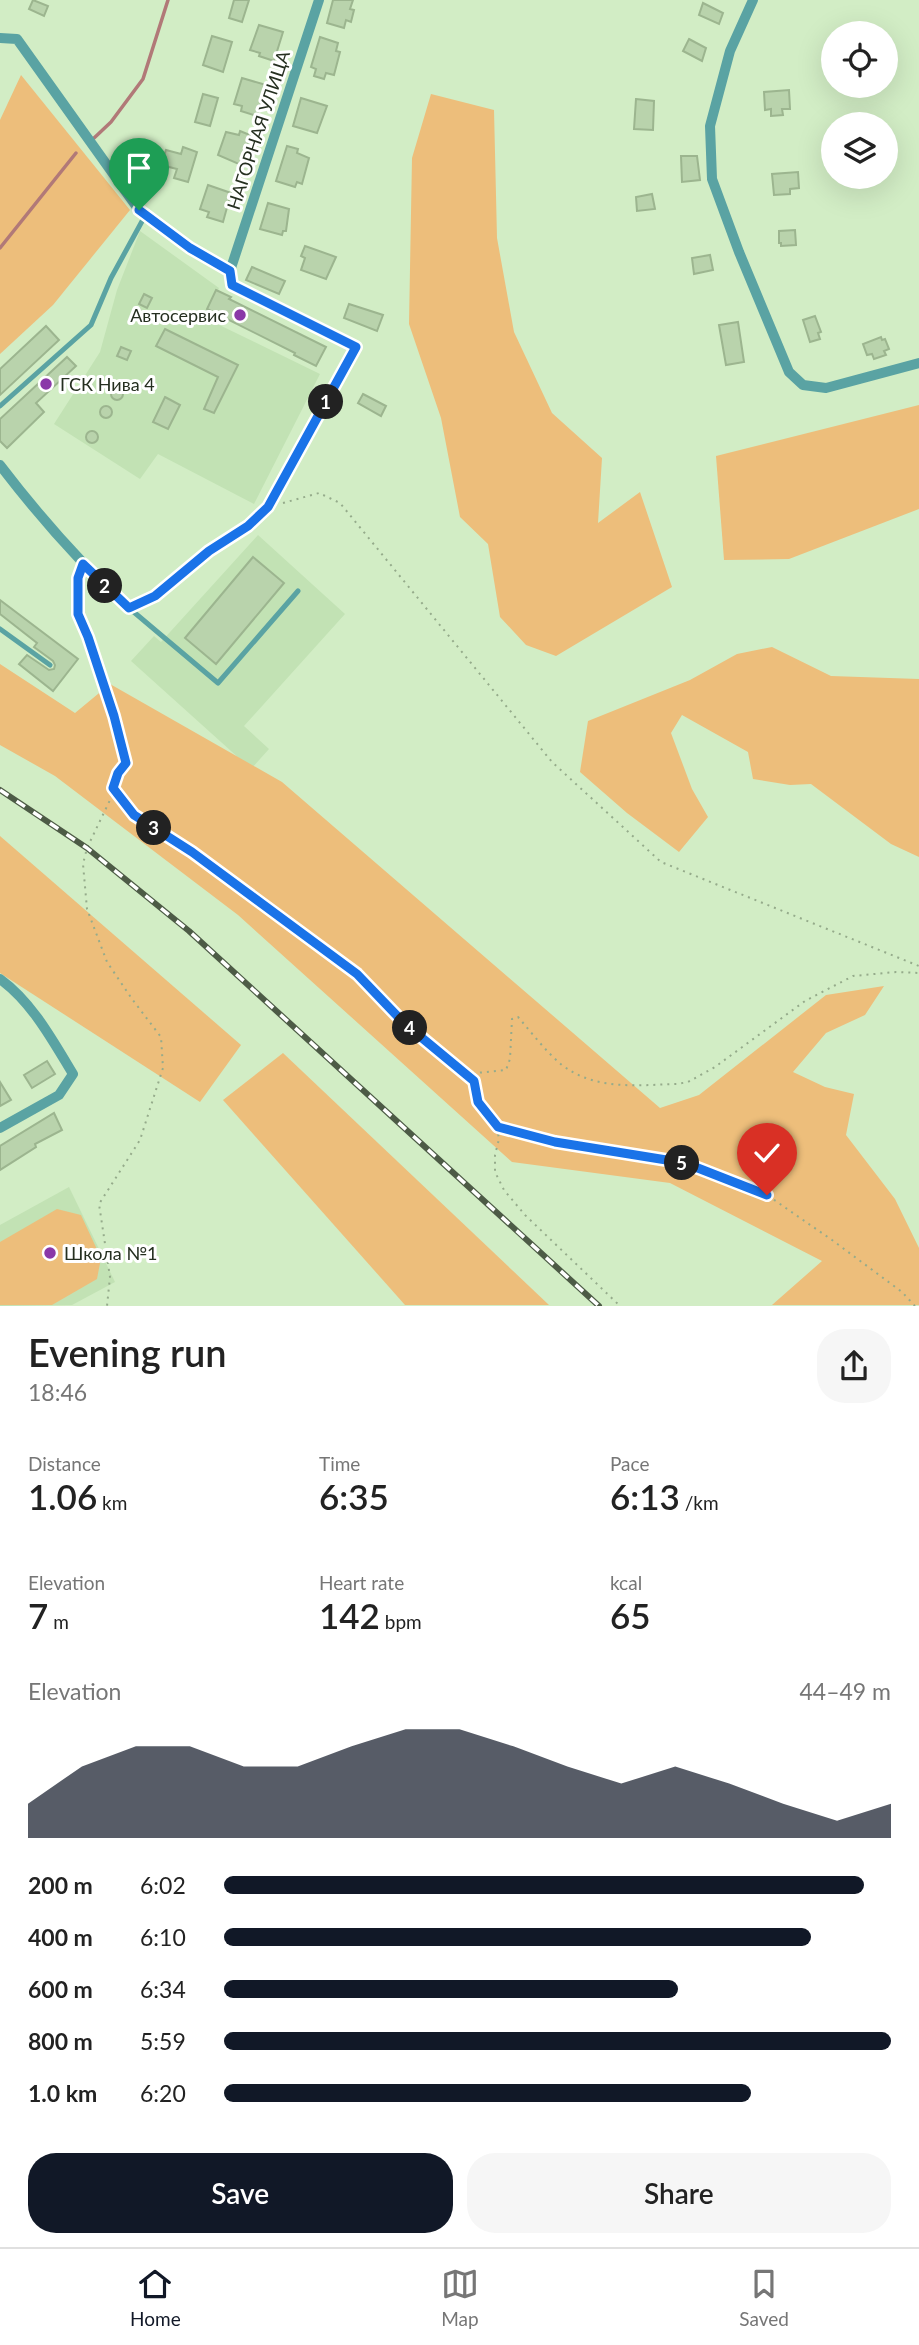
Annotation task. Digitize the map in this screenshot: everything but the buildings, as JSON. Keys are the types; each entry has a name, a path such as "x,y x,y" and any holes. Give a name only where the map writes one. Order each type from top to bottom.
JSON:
{"street":[{"name":"НАГОРНАЯ УЛИЦА","path":"230,271 319,0"},
{"path":"752,0 730,51 710,126 712,179 789,372 803,385 826,388 919,363"},
{"path":"0,38 17,39 139,210 190,248 230,271 232,285 356,347 268,507 248,526 209,551 155,596 129,608 83,564 0,465"},
{"path":"0,978 45,1027 73,1074 59,1095 0,1128"}],"lane":[{"path":"0,406 91,325 111,278 146,214"},
{"path":"129,608 218,683 298,592"},
{"path":"0,629 50,666"}],"path":[{"path":"268,507 319,493 340,503 552,762 661,862 919,965"},
{"path":"83,564 78,578 78,614 114,716 126,763 118,773 99,825 87,848 83,863 87,909 107,962 161,1037 163,1068 140,1140 99,1205 110,1277 107,1306"},
{"path":"113,788 134,815 192,852 357,974 404,1023 474,1081 478,1102 498,1127 495,1172 504,1190 524,1215 620,1306"},
{"path":"466,1074 506,1070 510,1059 512,1019 518,1017 561,1064 581,1077 598,1083 688,1082 715,1067 805,1001 853,976 919,973"},
{"path":"498,1127 555,1142 685,1163 767,1195 902,1292 915,1306"}],"shaded area":[{"path":"21,75 130,210 53,305 0,354 0,120"},
{"path":"431,94 494,110 497,238 514,332 552,413 602,458 598,523 640,492 672,587 556,656 526,645 500,617 488,544 460,517 441,418 409,324 412,158"},
{"path":"140,231 219,288 205,318 320,374 254,504 158,454 140,479 54,424 100,352 117,290"},
{"path":"919,405 919,509 789,559 724,560 716,456"},
{"path":"258,535 345,614 244,726 269,749 251,769 131,661 154,636 161,642"},
{"path":"772,647 831,676 919,679 919,857 891,844 811,784 790,785 753,779 748,752 682,715 671,733 692,789 708,817 679,852 627,813 580,772 588,721 690,680 737,654"},
{"path":"0,664 75,713 110,684 282,782 660,1108 699,1095 826,995 884,986 865,1015 826,1033 793,1072 825,1087 854,1094 846,1135 895,1199 919,1248 919,1305 772,1305 822,1261 670,1183 512,1162 238,915 55,776 0,745"},
{"path":"0,836 241,1045 200,1102 0,973"},
{"path":"283,1053 549,1305 405,1305 223,1100"},
{"name":"Школа №1","path":"69,1187 115,1282 72,1305 0,1306 0,1225"},
{"name":"Школа №1","path":"57,1209 81,1215 101,1258 97,1279 52,1305 0,1305 0,1242"}],"waterway":[{"path":"93,139 111,122 143,79 168,0"},
{"path":"0,248 76,153"}],"railway":[{"path":"0,790 87,848 189,931 599,1306"}],"place":[{"name":"Автосервис","path":"240,315"},
{"name":"ГСК Нива 4","path":"46,384"},
{"name":"Школа №1","path":"50,1253"}],"route":[{"path":"139,210 190,248 230,271 232,285 356,347 268,507 248,526 209,551 155,596 129,608 83,564 78,578 78,614 114,716 126,763 118,773 113,788 134,815 192,852 357,974 404,1023 474,1081 478,1102 488,1118 498,1127 555,1142 685,1163 767,1195"}]}
